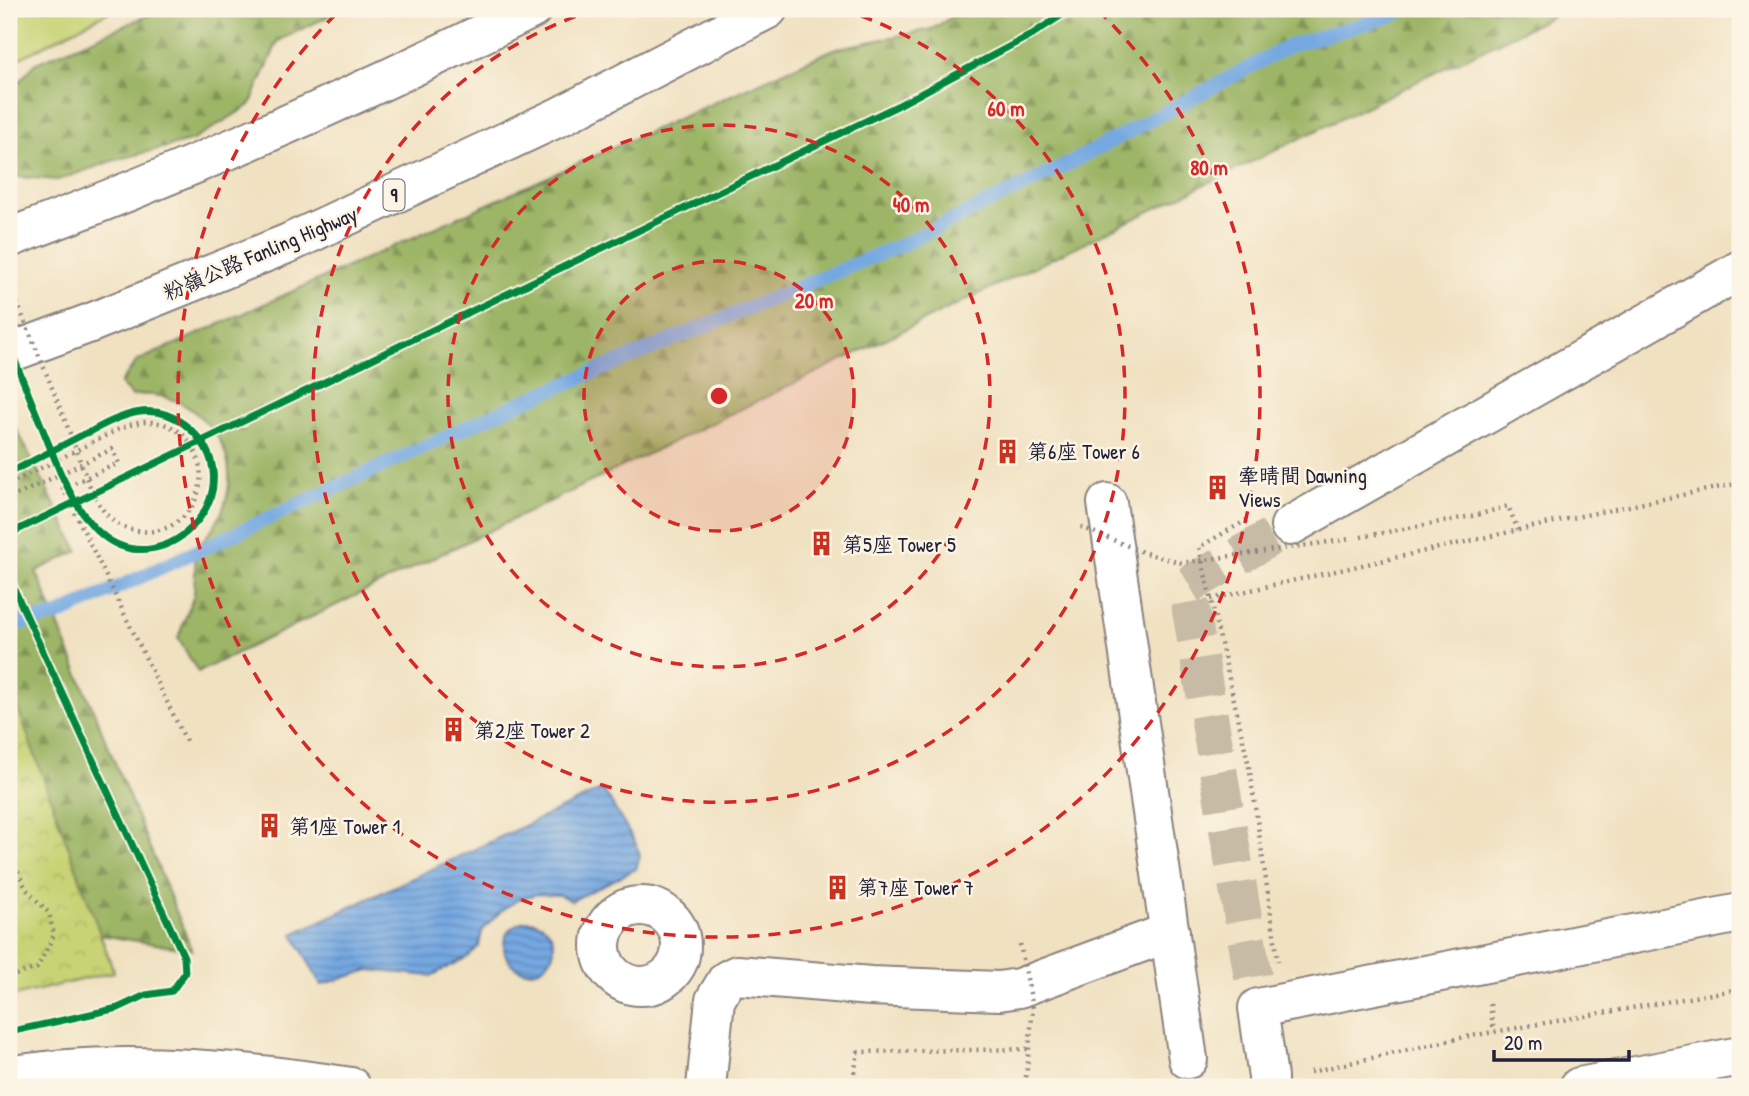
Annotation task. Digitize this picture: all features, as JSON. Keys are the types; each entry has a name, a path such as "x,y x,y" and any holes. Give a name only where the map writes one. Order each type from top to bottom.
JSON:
{"main road":[{"path":"9,238 82,211 312,115 532,9"},
{"name":"粉嶺公路 Fanling Highway","path":"9,353 289,243 561,116 768,9"},
{"path":"1274,519 1740,270"},
{"path":"1094,515 1170,932 1176,1072"},
{"path":"677,928 681,952 677,964 665,977 647,986 635,986 621,981 611,973 603,960 600,947 603,933 620,911 633,906 660,910 670,917 677,928 715,1000"},
{"path":"1268,1082 1264,986 1740,913"},
{"path":"706,1087 715,1000 727,980 737,975 871,986 999,990 1019,988 1170,932"},
{"path":"665,977 704,1021 710,1038"},
{"path":"1579,1087 1676,1079 1740,1056"},
{"path":"9,1076 92,1078 164,1068 352,1087"}],"path":[{"path":"9,282 87,477 105,513 120,525 139,531 166,529 183,518 198,496 201,485 200,465 192,445 184,436 152,422 127,426 91,443 9,486 13,497 112,449 119,463 87,477 63,488 188,745"},
{"path":"65,444 86,433"},
{"path":"184,450 197,444"},
{"path":"50,447 67,486 89,521"},
{"path":"1211,599 1740,483"},
{"path":"59,510 96,492"},
{"path":"1094,515 1145,553 1182,564 1350,539 1477,515 1508,506 1518,530"},
{"path":"1581,516 1582,525"},
{"path":"1264,986 1249,766 1199,547 1274,519"},
{"path":"9,852 26,889 49,913 54,935 37,968 9,977"},
{"path":"1020,944 1033,1008 1025,1087"},
{"path":"1268,1082 1465,1037 1740,989"},
{"path":"852,1087 858,1052 1028,1049"},
{"path":"1125,1087 1176,1072"}],"green space":[{"path":"9,9 114,9 9,64"},
{"path":"163,9 343,9 278,41 250,105 193,140 112,161 58,180 9,176 9,93 36,63"},
{"path":"965,9 1562,9 1561,12 198,672 178,638 194,595 196,548 211,531 227,494 227,457 207,423 189,408 161,396 132,396 120,384 137,361 834,49 932,29"},
{"path":"9,414 78,551 36,571 192,950 101,935 17,896 9,885"},
{"path":"9,684 114,972 9,997"}],"water":[{"path":"603,789 636,844 640,856 636,869 571,901 560,895 537,894 519,899 500,912 482,930 479,946 468,957 431,976 369,970 321,985 293,934"},
{"path":"529,921 547,928 554,946 547,964 529,971 511,964 504,946 511,928"}],"waterway":[{"path":"9,626 58,615 517,404 901,245 1068,164 1291,45 1391,16 1406,9"}],"tunnel":[{"path":"1253,977 1187,586 1290,526"}],"cycle path":[{"path":"9,534 897,106 1031,35 1071,9"},
{"path":"9,346 60,472 83,513 101,534 126,548 152,549 176,539 196,523 209,500 213,475 206,448 184,424 172,417 149,412 113,420 86,433 9,473"},
{"path":"9,578 184,957 185,973 172,991 146,995 118,1008 9,1032"}],"place":[{"name":"第6座 Tower 6","path":"1007,451"},
{"name":"牽晴間 Dawning Views","path":"1218,487"},
{"name":"第5座 Tower 5","path":"822,544"},
{"name":"第2座 Tower 2","path":"454,730"},
{"name":"第1座 Tower 1","path":"269,826"},
{"name":"第7座 Tower 7","path":"837,887"}]}
